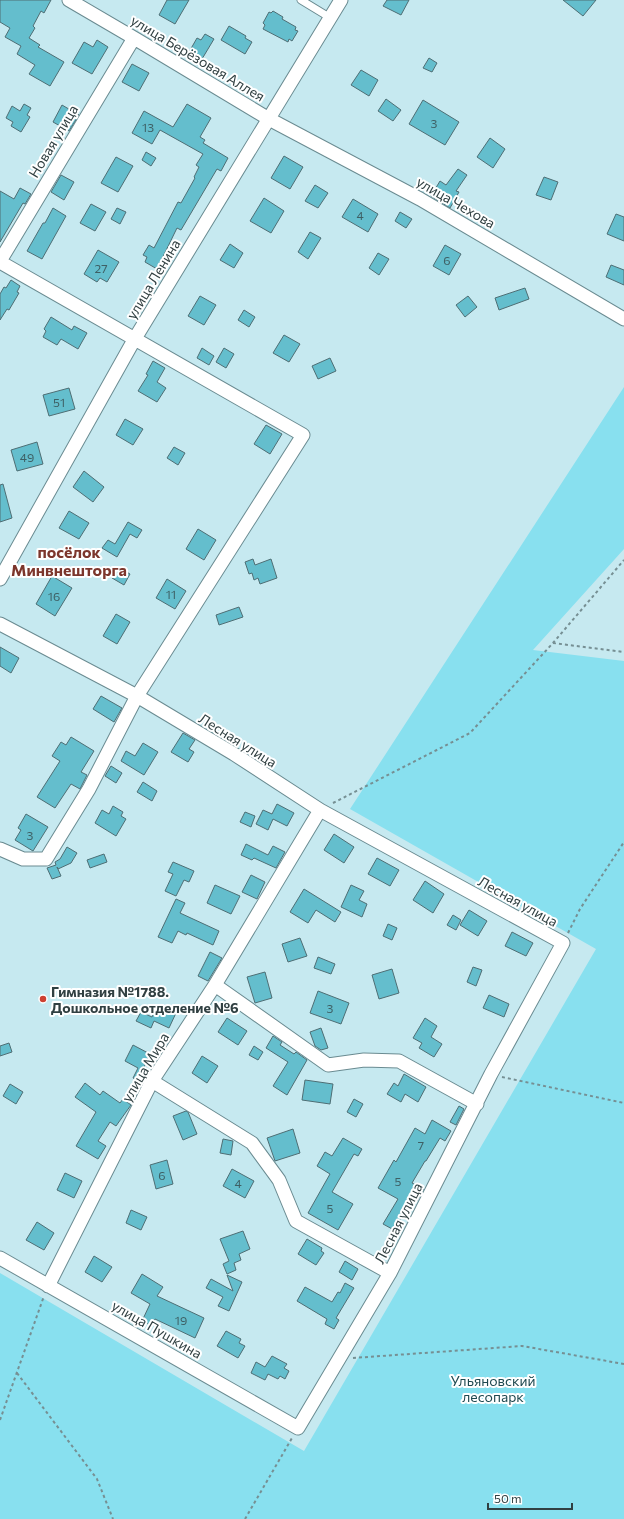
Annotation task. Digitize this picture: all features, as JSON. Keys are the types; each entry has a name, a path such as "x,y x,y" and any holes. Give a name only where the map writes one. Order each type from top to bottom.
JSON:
{"street":[{"name":"улица Берёзовая Аллея","path":"69,0 269,119"},
{"name":"улица Ленина","path":"0,579 134,340 341,0"},
{"name":"Новая улица","path":"0,261 134,38"},
{"name":"улица Чехова","path":"269,119 420,199 624,319"},
{"path":"0,261 134,340 303,435 136,696 89,789 46,859 23,859 0,849"},
{"name":"Лесная улица","path":"0,624 136,696 234,754 320,810 563,943 491,1074 390,1273 298,1428"},
{"name":"улица Мира","path":"48,1286 152,1081 215,985 320,810"},
{"path":"215,985 328,1065 364,1060 399,1061 477,1104"},
{"path":"152,1081 252,1143 279,1180 296,1220 390,1273"},
{"name":"улица Пушкина","path":"0,1258 298,1428"}],"lane":[{"path":"301,0 330,17"}],"path":[{"path":"320,810 470,733 553,643 624,560"},
{"path":"553,643 624,652"},
{"path":"563,943 580,909 624,842"},
{"path":"491,1074 624,1103"},
{"path":"0,1420 48,1286"},
{"path":"339,1360 522,1346 624,1364"},
{"path":"17,1372 97,1479 113,1519"},
{"path":"245,1519 298,1428"}],"green space":[{"name":"Ульяновский лесопарк","path":"624,387 624,549 533,650 624,661 624,1519 0,1519 0,1273 304,1451 596,949 350,809"}],"building":[{"path":"0,0 51,0 44,13 41,11 33,26 35,28 29,38 40,45 38,47 64,62 50,86 29,74 35,65 17,54 21,46 5,37 10,28 0,22"},
{"path":"167,0 189,0 175,24 159,15"},
{"path":"387,0 409,0 401,15 383,6"},
{"path":"563,0 596,0 583,16"},
{"path":"273,11 283,17 282,19 296,27 295,30 298,31 292,41 289,39 288,42 263,29 265,25 263,23 269,12 271,13"},
{"path":"229,26 246,36 245,38 252,42 245,54 221,40"},
{"path":"205,34 214,39 202,59 189,52 197,38 201,40"},
{"path":"97,40 108,47 92,74 72,63 84,42 93,47"},
{"path":"429,58 437,63 432,72 423,68"},
{"path":"132,64 149,73 139,91 122,82"},
{"path":"361,70 378,80 369,96 351,85"},
{"path":"386,99 401,110 393,121 378,111"},
{"path":"423,100 459,122 445,145 409,124"},
{"path":"24,104 31,108 27,115 30,117 21,132 11,126 13,122 6,118 12,106 20,111"},
{"path":"187,104 211,118 200,137 205,140 203,143 228,158 221,171 217,169 181,230 177,228 157,269 145,262 147,257 143,255 149,245 154,248 178,202 181,203 195,178 194,177 199,167 196,165 203,154 160,130 152,144 132,133 144,111 173,127"},
{"path":"62,105 79,115 69,131 53,122"},
{"path":"490,138 505,149 493,168 477,157"},
{"path":"146,152 156,158 151,166 142,160"},
{"path":"284,156 303,167 290,189 271,178"},
{"path":"116,157 133,166 118,192 101,183"},
{"path":"458,169 467,175 456,191 459,192 450,208 431,196 440,181 446,185"},
{"path":"61,175 74,182 64,200 51,192"},
{"path":"544,177 558,182 551,200 536,195"},
{"path":"315,185 328,193 318,208 305,201"},
{"path":"20,188 31,194 25,204 23,203 0,242 0,191 14,199"},
{"path":"264,198 284,211 271,233 250,221"},
{"path":"353,199 378,214 368,232 342,217"},
{"path":"91,204 106,212 95,231 80,223"},
{"path":"53,208 66,216 42,259 27,251"},
{"path":"117,208 126,212 120,224 111,219"},
{"path":"400,212 412,219 406,228 395,221"},
{"path":"616,214 624,217 624,241 607,234"},
{"path":"310,232 321,238 308,259 298,252"},
{"path":"230,244 243,253 234,268 220,260"},
{"path":"445,245 461,254 449,275 433,266"},
{"path":"98,250 119,262 107,282 100,278 97,282 84,274"},
{"path":"378,253 389,259 379,275 369,268"},
{"path":"611,265 624,270 624,285 606,277"},
{"path":"11,280 20,286 17,292 19,293 9,310 7,309 0,320 0,294"},
{"path":"525,288 529,299 499,310 495,298"},
{"path":"200,296 216,305 204,325 188,316"},
{"path":"468,296 477,307 465,317 456,305"},
{"path":"244,310 255,317 249,327 238,320"},
{"path":"51,317 72,330 74,326 87,333 78,349 61,339 57,345 43,337 46,331 44,329"},
{"path":"284,335 300,344 289,362 273,353"},
{"path":"202,348 214,356 209,365 197,358"},
{"path":"224,348 234,354 226,368 216,362"},
{"path":"330,358 336,371 318,379 312,366"},
{"path":"153,361 165,368 157,382 166,388 157,402 138,391 148,375 146,374"},
{"path":"69,388 75,409 49,416 43,395"},
{"path":"125,419 143,429 133,445 116,435"},
{"path":"266,425 282,434 270,454 254,444"},
{"path":"37,442 43,464 17,471 11,450"},
{"path":"174,447 185,453 178,465 167,458"},
{"path":"84,471 104,487 93,502 73,487"},
{"path":"3,484 12,518 0,522 0,485"},
{"path":"69,511 89,523 79,539 59,528"},
{"path":"128,522 142,530 137,538 130,534 117,557 102,548 108,540 115,544"},
{"path":"198,529 216,540 204,560 186,549"},
{"path":"253,559 255,565 271,559 277,578 260,584 258,578 254,580 252,573 249,574 245,562"},
{"path":"118,567 130,574 124,585 112,578"},
{"path":"52,576 72,588 55,616 36,604"},
{"path":"167,579 186,591 175,609 156,598"},
{"path":"239,607 243,617 219,625 216,615"},
{"path":"116,614 130,622 117,644 103,636"},
{"path":"0,647 19,658 11,673 0,666"},
{"path":"101,696 122,708 114,722 93,709"},
{"path":"183,733 195,740 189,749 194,752 188,762 171,752"},
{"path":"71,737 94,751 81,772 87,775 80,789 71,784 55,808 37,797 60,761 52,756 61,742 66,745"},
{"path":"143,743 158,752 144,775 121,761 126,751 135,756"},
{"path":"111,766 122,773 116,783 105,776"},
{"path":"143,782 157,791 152,801 137,792"},
{"path":"277,804 294,813 287,826 273,819 268,830 256,824 263,810 272,814"},
{"path":"113,806 123,812 121,816 126,819 116,836 95,823 102,810 109,814"},
{"path":"245,812 255,816 251,827 240,822"},
{"path":"26,814 48,827 33,851 15,840 21,830 18,828"},
{"path":"334,834 354,847 344,863 324,850"},
{"path":"246,844 268,855 273,846 285,852 276,868 254,858 252,860 241,855"},
{"path":"67,847 77,853 71,863 58,869 57,867 61,876 52,879 47,868 56,865 55,862 60,859"},
{"path":"104,854 107,862 90,868 87,860"},
{"path":"377,858 399,870 390,886 368,874"},
{"path":"173,862 194,871 189,882 184,880 176,896 165,891 173,874 168,872"},
{"path":"251,875 265,882 257,899 242,892"},
{"path":"425,881 444,894 433,913 413,900"},
{"path":"215,885 240,896 231,914 207,903"},
{"path":"351,885 364,891 359,900 367,904 362,917 341,907"},
{"path":"304,889 341,912 335,922 316,910 308,923 290,912"},
{"path":"176,899 185,903 180,913 219,931 213,945 187,933 186,935 178,931 172,943 158,937"},
{"path":"469,910 487,921 478,936 460,925"},
{"path":"453,915 461,920 456,930 447,925"},
{"path":"388,924 397,928 392,940 383,936"},
{"path":"512,932 533,943 526,956 505,946"},
{"path":"300,938 307,956 288,962 282,944"},
{"path":"210,952 222,958 208,981 198,976"},
{"path":"318,957 335,964 331,974 314,968"},
{"path":"473,967 482,970 476,986 467,982"},
{"path":"392,969 399,993 379,999 372,975"},
{"path":"265,972 272,998 255,1003 247,977"},
{"path":"318,991 349,1003 341,1024 310,1013"},
{"path":"489,995 509,1004 504,1017 483,1008"},
{"path":"158,1005 176,1013 169,1028 154,1021 151,1028 136,1021 141,1012 152,1017"},
{"path":"227,1018 247,1031 238,1045 218,1032"},
{"path":"425,1018 437,1026 431,1037 442,1044 434,1057 419,1048 422,1043 413,1038"},
{"path":"321,1028 328,1048 321,1050 315,1046 310,1032"},
{"path":"273,1036 282,1042 280,1045 294,1054 296,1052 307,1060 287,1095 273,1086 288,1062 266,1048"},
{"path":"9,1043 12,1052 0,1056 0,1046"},
{"path":"133,1045 150,1054 144,1067 148,1069 142,1082 133,1078 138,1068 125,1061"},
{"path":"254,1046 263,1052 258,1060 249,1055"},
{"path":"202,1056 218,1066 207,1083 192,1073"},
{"path":"404,1074 426,1087 418,1102 405,1094 401,1102 387,1094 394,1083 398,1086"},
{"path":"305,1080 333,1084 330,1104 302,1100"},
{"path":"85,1083 100,1095 103,1091 120,1103 123,1099 131,1105 116,1126 110,1122 98,1141 106,1146 98,1159 76,1146 96,1112 75,1097"},
{"path":"10,1084 23,1092 16,1104 3,1096"},
{"path":"354,1099 363,1104 356,1117 347,1112"},
{"path":"459,1106 464,1109 456,1125 450,1122"},
{"path":"186,1111 188,1112 197,1134 183,1140 173,1116"},
{"path":"432,1120 451,1131 445,1141 440,1138 412,1183 424,1189 417,1201 412,1198 394,1230 383,1224 398,1199 378,1188 394,1160 396,1162 415,1128 425,1134"},
{"path":"293,1129 300,1153 275,1161 267,1138"},
{"path":"343,1138 362,1149 358,1156 354,1154 332,1192 353,1204 338,1230 308,1213 330,1174 317,1166 325,1152 332,1156"},
{"path":"223,1139 233,1141 231,1155 220,1153"},
{"path":"167,1160 173,1184 156,1189 150,1165"},
{"path":"232,1169 254,1181 245,1198 223,1186"},
{"path":"65,1173 82,1181 74,1198 57,1190"},
{"path":"131,1210 147,1217 141,1230 126,1223"},
{"path":"37,1222 54,1233 44,1250 26,1240"},
{"path":"243,1231 250,1249 239,1254 241,1260 234,1263 236,1270 227,1274 223,1264 229,1261 220,1239"},
{"path":"307,1239 322,1248 321,1251 324,1253 316,1265 298,1254"},
{"path":"94,1256 112,1267 102,1282 85,1272"},
{"path":"345,1261 358,1269 352,1280 339,1272"},
{"path":"142,1274 163,1287 157,1296 204,1318 195,1338 155,1319 152,1326 142,1321 150,1304 131,1293"},
{"path":"227,1275 242,1282 229,1311 218,1306 223,1297 206,1288 211,1279 233,1291"},
{"path":"345,1283 354,1288 336,1318 339,1320 334,1329 325,1324 327,1319 297,1301 305,1287 332,1302 338,1292 340,1293"},
{"path":"226,1331 241,1339 239,1343 245,1346 238,1358 217,1346"},
{"path":"272,1356 287,1364 284,1368 289,1371 285,1379 280,1376 278,1379 268,1374 265,1380 251,1373 256,1362 265,1367"}],"place":[{"name":"Гимназия №1788. Дошкольное отделение №6","path":"43,999"}],"district":[{"name":"посёлок Минвнешторга","path":"69,560"}]}
